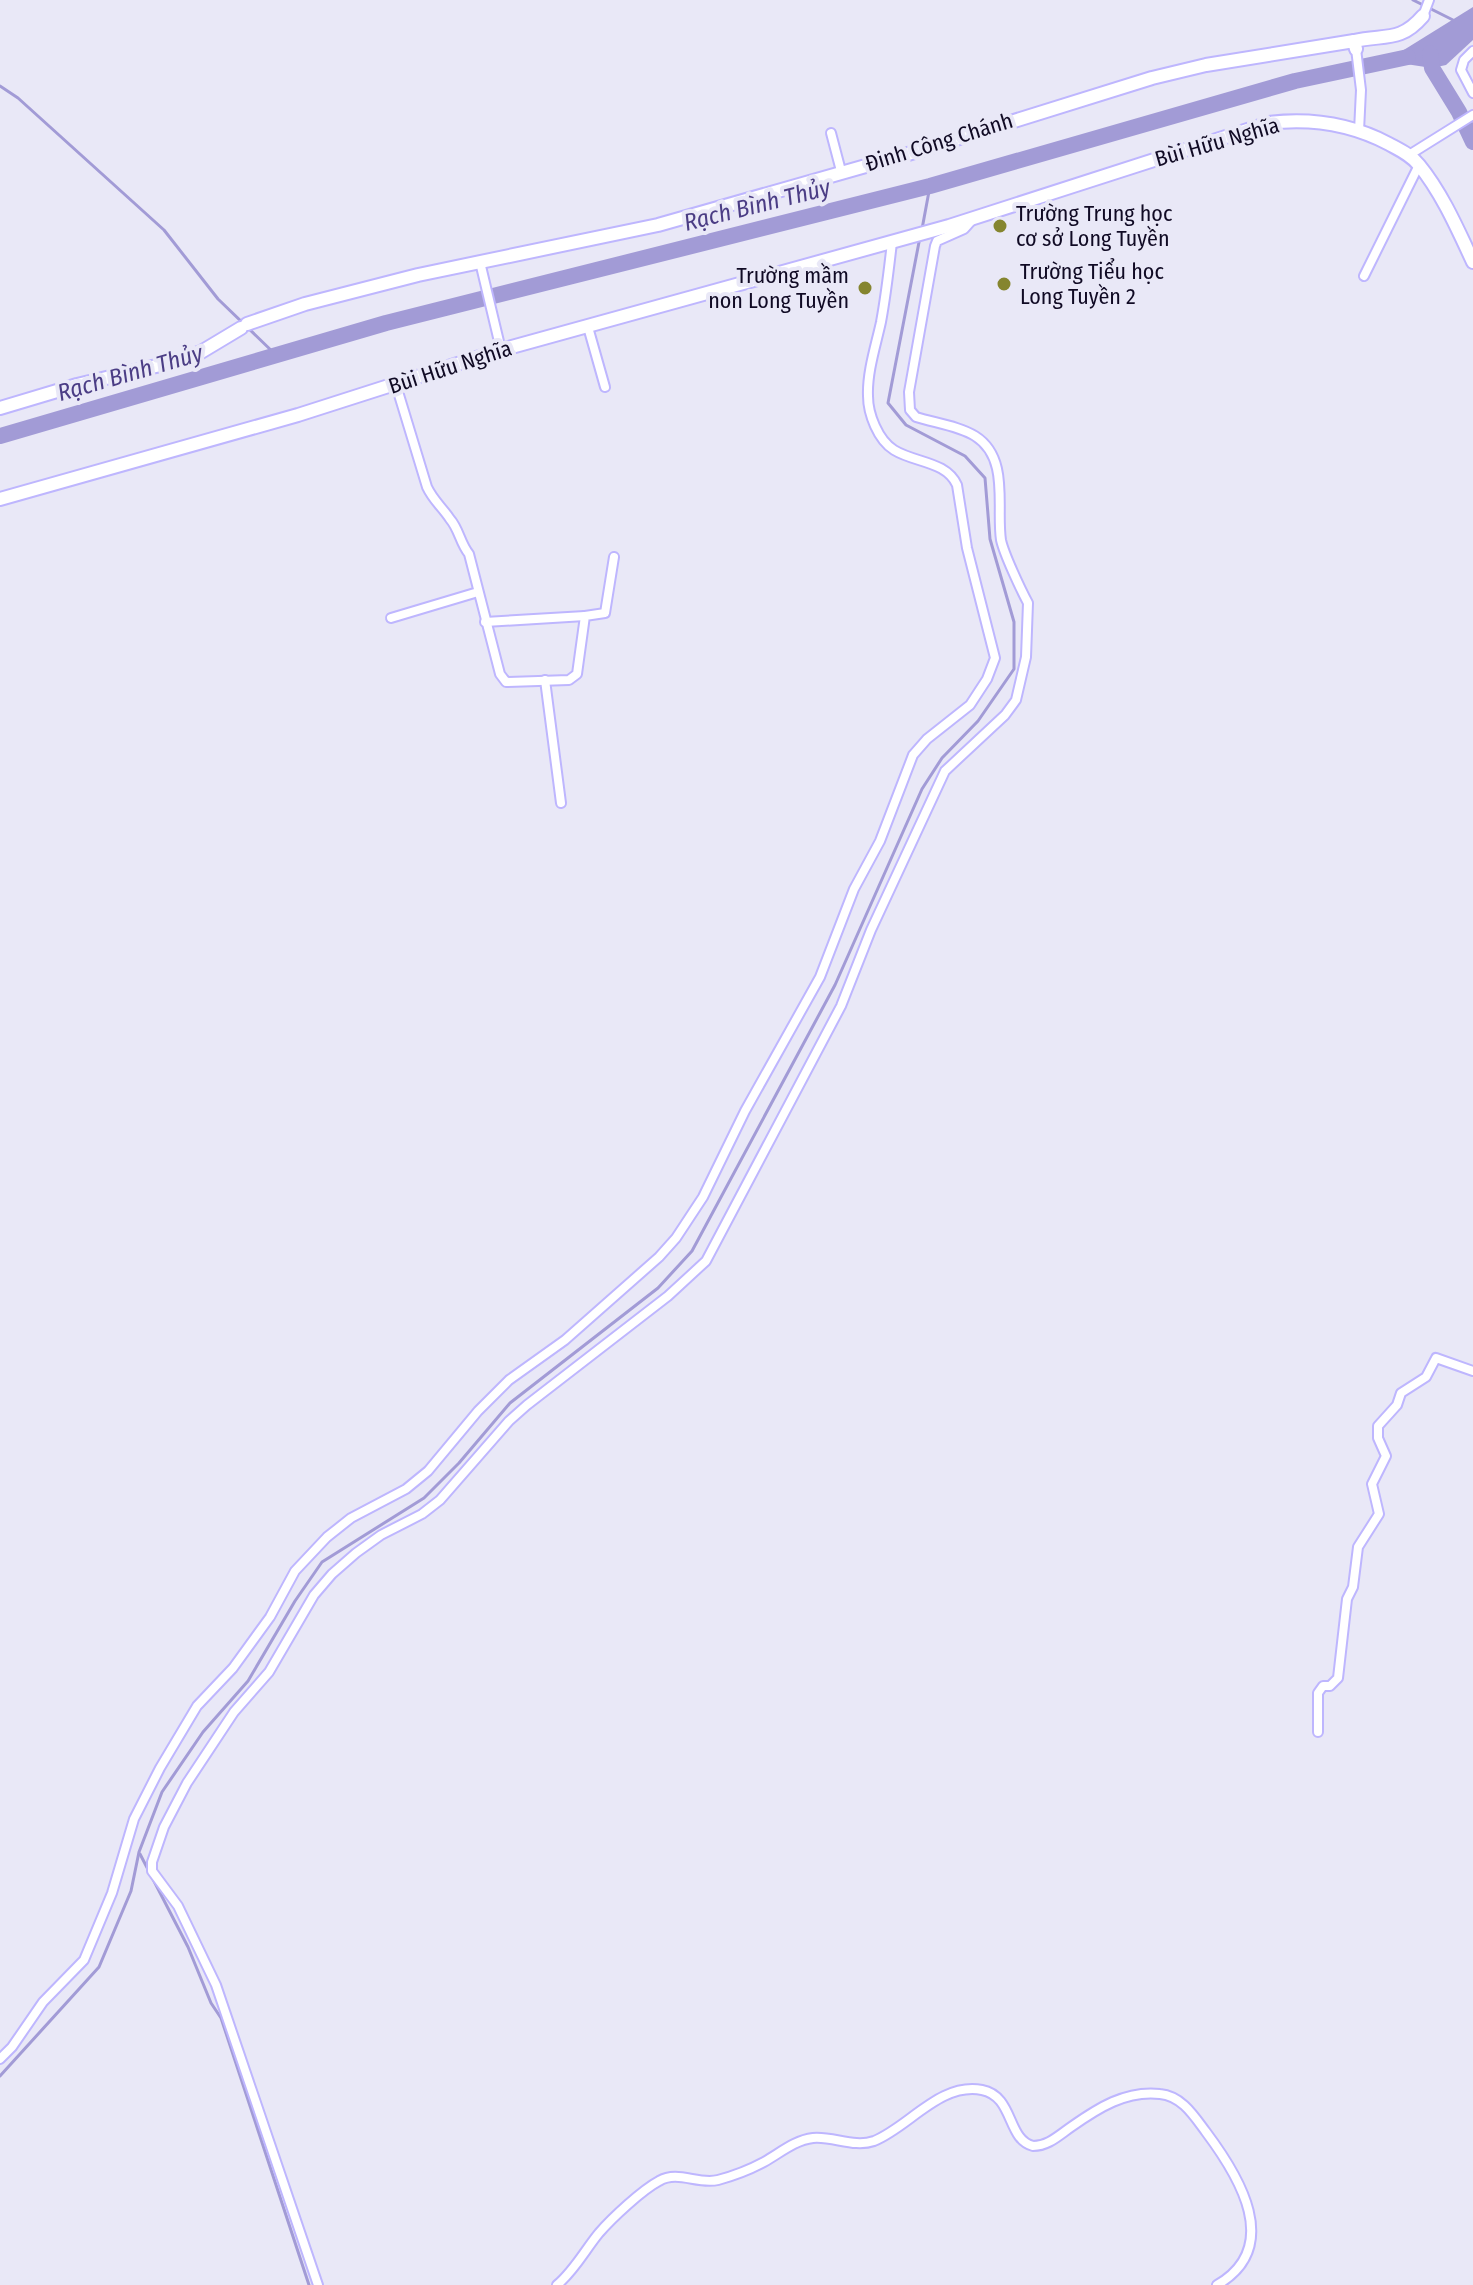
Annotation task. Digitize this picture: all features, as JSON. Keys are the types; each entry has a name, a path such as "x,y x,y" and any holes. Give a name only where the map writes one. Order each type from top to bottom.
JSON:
{"main road":[{"name":"Đinh Công Chánh","path":"0,408 77,385 177,361 201,352 244,326 341,295 658,225 908,154 1152,78 1206,65 1355,45 1398,36 1423,16"},
{"name":"Bùi Hữu Nghĩa","path":"0,499 396,385 501,350 949,226 1259,125 1311,120 1359,131 1409,155 1419,165 1458,229 1473,262"}],"street":[{"path":"1423,16 1429,0"},
{"path":"1355,45 1360,80 1359,131"},
{"path":"1473,51 1464,60 1461,70 1473,93"},
{"path":"1409,155 1473,115"},
{"path":"831,133 841,171"},
{"path":"1364,276 1419,165"},
{"path":"318,2285 290,2195 210,1969 178,1906 151,1867 156,1847 187,1783 234,1712 269,1672 314,1595 332,1574 381,1535 422,1514 440,1500 527,1405 668,1296 706,1261 841,1006 871,930 945,771 1005,715 1016,700 1026,657 1029,613 1028,603 1001,541 1000,492 995,461 991,451 978,438 916,417 910,410 909,392 935,246 942,238 964,229 975,216"},
{"path":"0,2059 43,2002 84,1960 112,1893 134,1819 160,1768 197,1706 233,1668 270,1617 295,1571 327,1537 351,1518 406,1489 428,1471 478,1411 509,1380 565,1340 645,1271 676,1238 703,1197 752,1097 820,977 854,889 880,841 913,755 927,739 970,705 987,679 995,658 967,548 957,485 953,476 940,467 892,449 881,437 868,397 897,240"},
{"path":"480,262 501,350"},
{"path":"588,327 605,387"},
{"path":"396,385 427,487 435,502 451,519 461,545 469,554 485,622 504,680 511,683 569,680 577,674 585,616"},
{"path":"485,622 605,613 614,557"},
{"path":"391,618 478,592"},
{"path":"545,680 561,803"},
{"path":"1318,1732 1318,1693 1323,1686 1330,1686 1338,1678 1347,1599 1353,1587 1358,1547 1365,1531 1379,1514 1372,1484 1386,1456 1378,1438 1378,1426 1397,1405 1401,1393 1426,1377 1436,1358 1473,1371"},
{"path":"557,2285 566,2278 601,2230 655,2182 667,2176 705,2181 719,2179 757,2166 800,2141 814,2138 871,2142 941,2098 973,2090 986,2091 999,2099 1021,2139 1033,2146 1046,2144 1124,2096 1157,2093 1180,2102 1232,2167 1243,2188 1247,2205 1251,2235 1249,2248 1231,2275 1217,2285"}],"shaded area":[{"path":"1473,7 1473,40 1446,65 1432,68 1386,61"}],"waterway":[{"path":"1413,0 1453,20"},
{"name":"Rạch Bình Thủy","path":"1430,53 1432,68 1473,142"},
{"name":"Rạch Bình Thủy","path":"0,436 386,323 930,186 1295,81 1408,57"},
{"path":"0,86 18,98 164,230 218,299 276,355"},
{"path":"922,229 930,186"},
{"path":"0,2076 99,1967 131,1891 139,1852 162,1792 203,1732 248,1681 322,1562 424,1498 459,1463 510,1403 658,1288 692,1251 835,985 922,789 942,758 978,721 1014,669 1014,622 990,539 985,478 965,456 906,425 888,403 920,237"},
{"path":"140,1854 221,2018 309,2285"}],"place":[{"name":"Trường Trung học cơ sở Long Tuyền","path":"1000,226"},
{"name":"Trường Tiểu học Long Tuyền 2","path":"1004,284"},
{"name":"Trường mầm non Long Tuyền","path":"865,288"}]}
